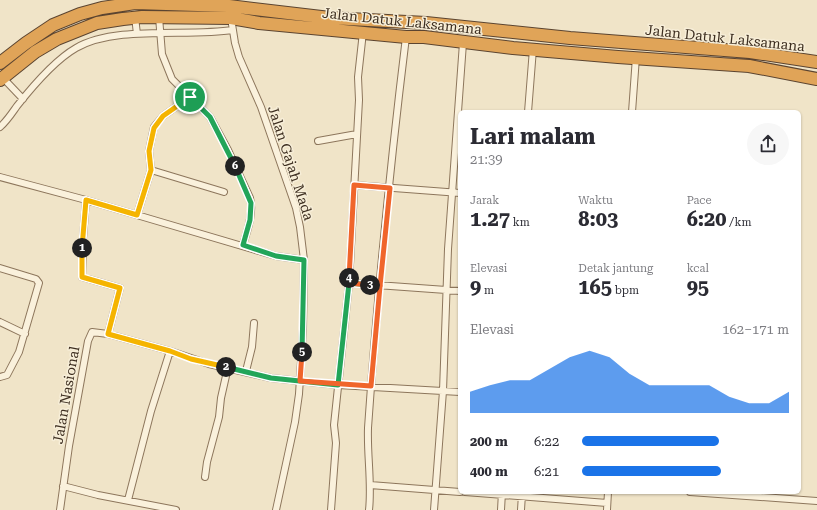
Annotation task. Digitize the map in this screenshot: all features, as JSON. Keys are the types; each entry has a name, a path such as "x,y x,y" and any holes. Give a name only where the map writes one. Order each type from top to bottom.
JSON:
{"highway":[{"name":"Jalan Datuk Laksamana","path":"0,63 53,25 80,14 102,8 135,3 229,6 330,18 426,23 570,38 750,52 817,62"},
{"path":"184,17 185,4"},
{"name":"Jalan Datuk Laksamana","path":"1,79 35,52 57,39 97,23 135,17 231,18 259,23 406,37 424,37 463,43 749,66 817,79"},
{"path":"424,37 426,23"},
{"path":"749,66 750,52"}],"street":[{"path":"135,17 137,34"},
{"path":"159,17 162,54 172,79 210,117 228,150 250,198 250,220 243,245"},
{"name":"Jalan Gajah Mada","path":"231,18 239,56 261,107 277,156 292,193 300,228 304,260 303,329 300,381 295,422 276,510"},
{"path":"0,127 40,79 76,48 93,41 137,34 206,33 233,30"},
{"path":"331,510 336,443 334,426 349,283 359,100 358,77 363,32"},
{"path":"370,510 368,430 371,386 406,37"},
{"path":"459,110 463,43"},
{"path":"528,110 533,49"},
{"path":"632,110 636,57"},
{"path":"1,79 23,99"},
{"path":"137,215 151,170 149,151 154,128 163,116 190,97"},
{"path":"434,510 443,391 446,290 458,118"},
{"path":"318,141 357,134"},
{"path":"151,170 224,192"},
{"path":"0,177 86,200 226,242 243,245 276,256 304,260"},
{"path":"354,185 458,193"},
{"path":"86,200 82,277 120,288 108,334"},
{"path":"0,268 39,281 25,334 11,370 7,375 0,377"},
{"path":"349,283 458,291"},
{"path":"0,322 25,334"},
{"path":"246,371 252,347 254,323"},
{"name":"Jalan Nasional","path":"60,510 88,341 92,332 108,334 170,351 191,359 246,371 247,373 338,385 458,392"},
{"path":"128,500 151,411 170,351"},
{"path":"205,477 207,462 219,417 228,367"},
{"path":"63,486 98,495 176,510"},
{"path":"370,486 458,492"},
{"path":"501,510 502,494"},
{"path":"521,510 522,494 607,502"},
{"path":"606,510 608,494"},
{"path":"718,494 817,501"}],"route":[{"path":"190,97 163,116 154,128 149,151 151,170 137,215 86,200 81,272 82,277 120,288 108,334 170,351 209,364 246,371 247,373 271,378 338,385 349,283 380,286 390,188 354,185 349,283 380,286 371,386 338,385 300,381 303,329 304,260 276,256 243,245 250,220 250,198 228,150 210,117 190,97"}]}
